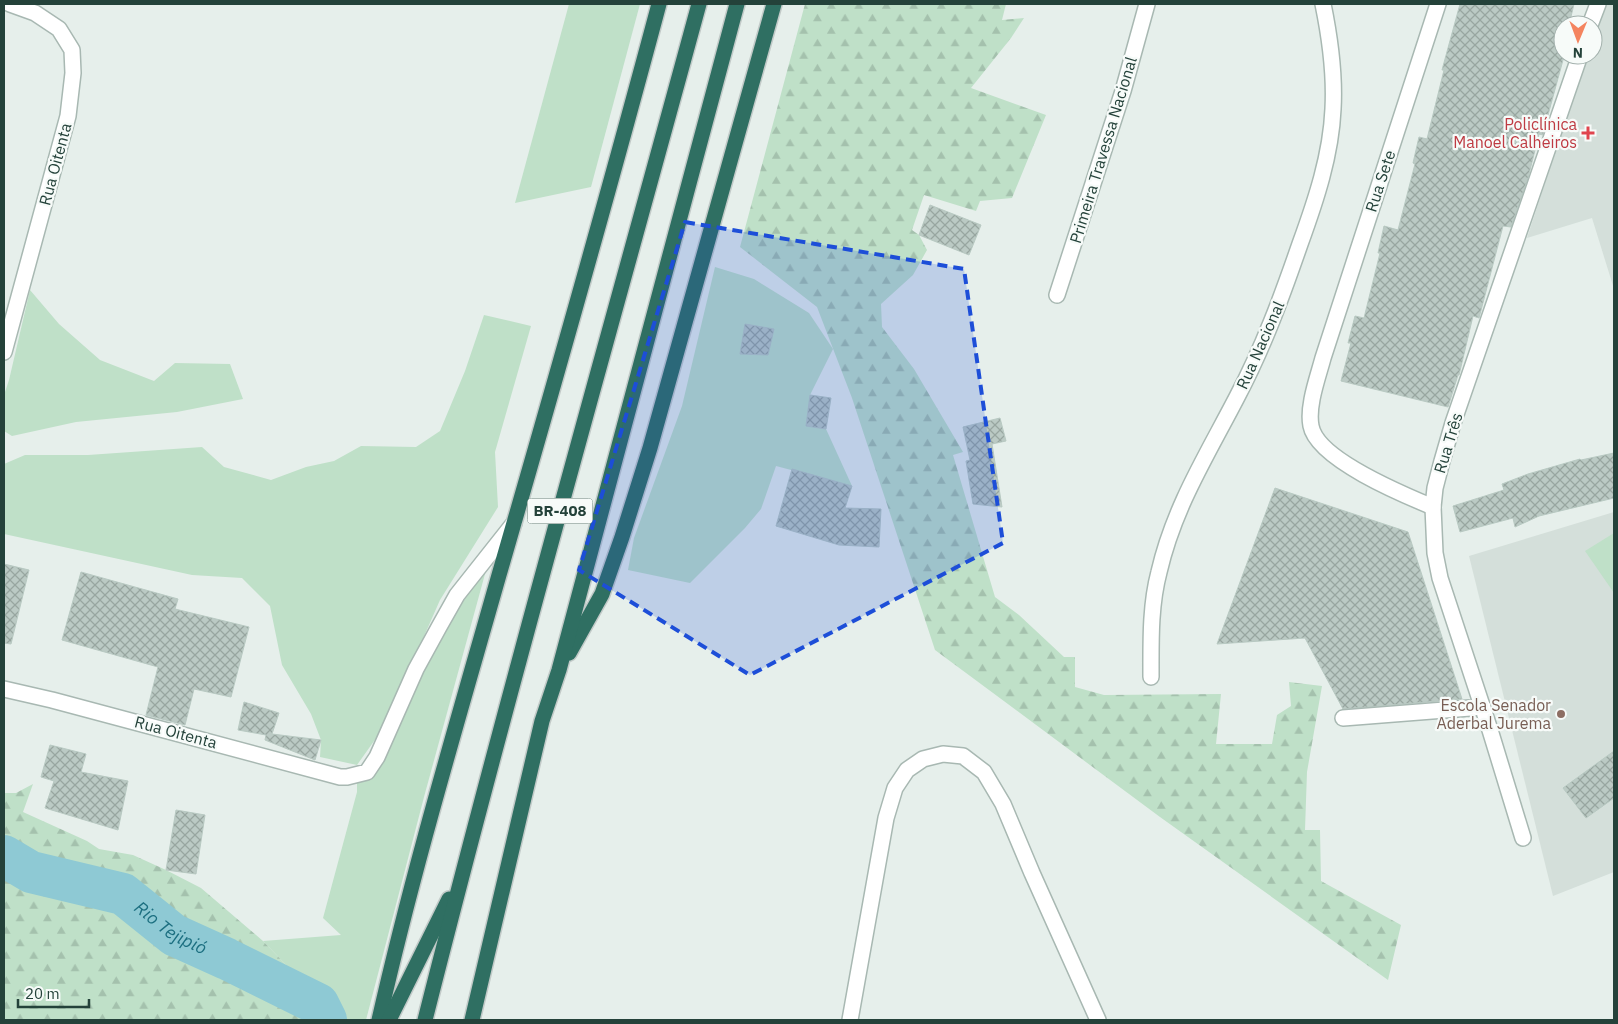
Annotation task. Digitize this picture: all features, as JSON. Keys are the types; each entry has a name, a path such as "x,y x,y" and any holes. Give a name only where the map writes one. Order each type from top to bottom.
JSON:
{"highway":[{"path":"379,1020 398,936 425,837 659,4"},
{"name":"BR-408","path":"425,1020 462,874 699,4"},
{"name":"BR-408","path":"472,1020 542,721 559,670 737,4"},
{"path":"559,670 602,594 622,537 650,448 774,4"},
{"path":"389,1020 462,874"}],"street":[{"name":"Rua Oitenta","path":"4,352 68,116 73,73 72,50 59,29 35,13 10,4"},
{"name":"Primeira Travessa Nacional","path":"1057,295 1123,91 1147,4"},
{"name":"Rua Nacional","path":"1150,677 1151,626 1158,573 1172,527 1195,474 1238,395 1286,286 1329,151 1333,108 1332,50 1323,4"},
{"name":"Rua Sete","path":"1433,507 1384,487 1348,465 1318,441 1311,426 1311,406 1323,358 1438,4"},
{"name":"Rua Três","path":"1523,838 1483,707 1440,578 1435,553 1433,507 1435,488 1453,423 1577,65"},
{"name":"Rua Oitenta","path":"4,689 334,775 347,777 368,772 377,758 416,669 457,595 514,523"},
{"path":"1343,718 1483,707"},
{"path":"850,1020 886,818 895,788 907,770 923,759 943,754 963,756 984,772 1003,804 1098,1020"}],"highlighted area":[{"path":"685,222 964,269 1003,543 750,675 579,570"}],"shaded area":[{"name":"Policlínica Manoel Calheiros","path":"1603,4 1614,4 1614,289 1592,218 1527,238 1584,65 1603,65 1603,15 1599,15"},
{"name":"Escola Senador Aderbal Jurema","path":"1614,512 1614,872 1553,896 1469,556"}],"green space":[{"path":"569,4 640,4 591,187 515,203"},
{"path":"805,4 1006,4 1002,20 1024,18 1011,38 971,88 1046,115 1012,198 980,201 976,211 924,195 912,230 919,235 927,250 913,275 881,304 882,327 914,369 963,452 953,455 995,597 1019,615 1064,657 1075,657 1075,687 1104,695 1221,694 1216,744 1272,744 1277,715 1291,706 1289,682 1322,686 1307,772 1305,830 1320,830 1321,881 1401,925 1388,980 1160,817 935,650 852,398 817,307 740,247"},
{"path":"715,267 754,279 809,313 833,349 810,395 806,426 826,429 852,486 776,466 761,509 745,528 690,583 628,570 634,538 682,406"},
{"path":"30,290 59,324 100,360 154,381 175,363 230,364 243,399 177,412 76,422 12,436 4,431 4,395"},
{"path":"484,315 531,326 495,452 498,507 440,600 384,727 357,765 320,757 321,740 311,714 282,665 270,606 242,578 192,575 4,534 4,464 25,455 88,455 202,447 224,467 271,480 306,467 334,461 361,446 416,447 440,431 465,371"},
{"path":"1614,533 1614,593 1585,551"},
{"path":"488,563 366,1020 345,1020 327,995 292,971 263,941 341,935 323,918 357,792 357,779 446,628"},
{"path":"33,784 23,812 87,841 99,849 133,855 201,888 263,941 292,971 327,995 345,1020 4,1020 4,793 16,793"}],"building":[{"path":"1460,4 1574,4 1571,15 1553,15 1553,65 1562,65 1543,135 1539,134 1528,178 1511,227 1503,226 1479,318 1473,316 1459,375 1448,407 1341,381 1351,343 1348,343 1355,316 1364,318 1380,253 1378,253 1384,226 1398,230 1415,164 1413,163 1419,137 1427,139 1444,70 1442,70"},
{"path":"930,205 981,225 969,255 919,235"},
{"path":"745,324 774,329 768,355 740,354"},
{"path":"810,395 831,398 826,429 806,426"},
{"path":"1000,418 1006,441 992,444 1002,507 973,504 966,461 970,460 963,427"},
{"path":"1614,453 1614,498 1539,516 1515,527 1513,518 1460,532 1453,506 1504,490 1502,484 1528,474 1580,459"},
{"path":"792,469 852,486 845,508 881,509 879,547 839,545 776,526"},
{"path":"1275,488 1408,532 1462,699 1343,709 1305,638 1217,644"},
{"path":"4,564 29,570 11,644 4,643"},
{"path":"81,572 178,599 175,609 249,627 231,697 194,689 185,725 146,715 158,667 62,640"},
{"path":"244,702 279,713 272,734 321,740 315,760 265,740 266,735 238,730"},
{"path":"50,745 86,754 81,772 128,781 118,830 45,808 54,781 41,777"},
{"path":"1614,751 1614,798 1586,818 1563,788"},
{"path":"176,810 205,815 196,874 166,870"}],"waterway":[{"name":"Rio Tejipió","path":"4,856 31,872 123,894 174,935 318,1004 326,1020"}],"place":[{"name":"Policlínica Manoel Calheiros","path":"1588,133"},
{"name":"Escola Senador Aderbal Jurema","path":"1561,714"}]}
